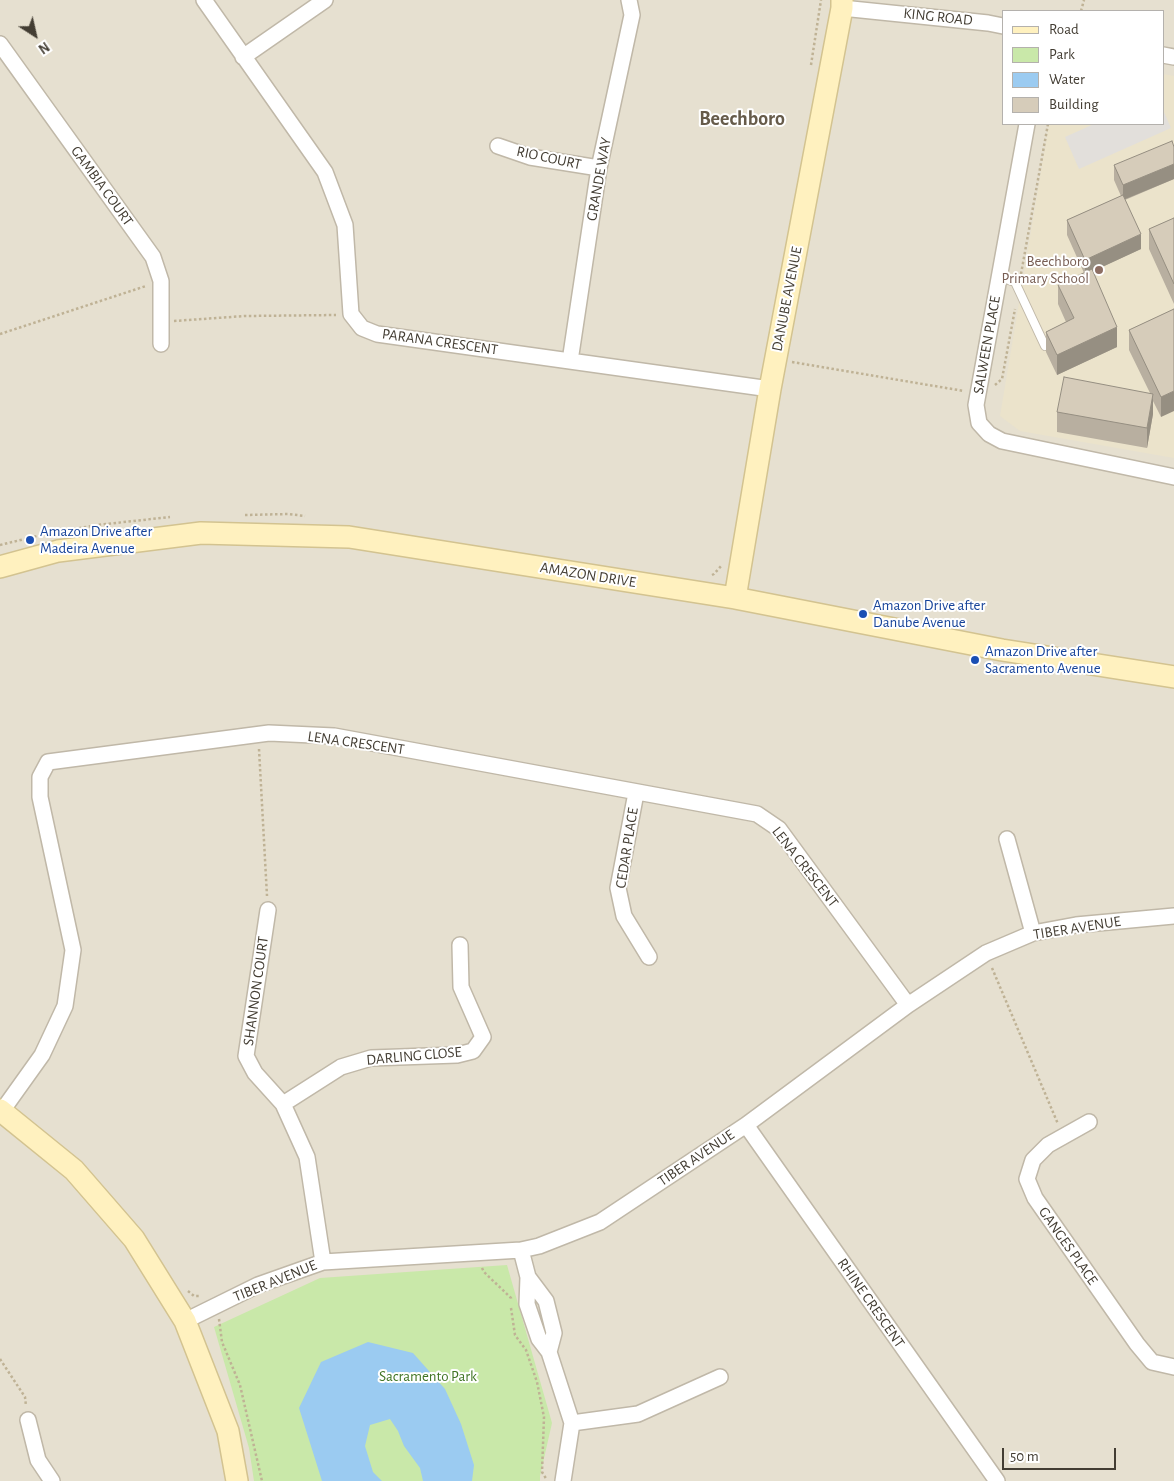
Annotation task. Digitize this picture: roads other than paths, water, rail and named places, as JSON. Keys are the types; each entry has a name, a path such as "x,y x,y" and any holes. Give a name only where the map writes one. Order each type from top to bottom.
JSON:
{"street":[{"path":"204,0 242,57 325,0"},
{"name":"GRANDE WAY","path":"570,361 599,168 632,15 629,0"},
{"name":"KING ROAD","path":"842,4 1002,26"},
{"name":"DANUBE AVENUE","path":"735,598 770,390 842,4"},
{"name":"GAMBIA COURT","path":"0,44 153,257 162,281 161,344"},
{"name":"PARANA CRESCENT","path":"242,57 325,172 345,225 348,288 352,314 362,328 377,334 770,390"},
{"name":"SALWEEN PLACE","path":"1027,125 976,404 980,423 990,434 1002,442 1174,477"},
{"name":"RIO COURT","path":"498,146 530,157 599,168"},
{"name":"AMAZON DRIVE","path":"0,566 58,551 201,533 349,537 735,598 1002,650 1174,677"},
{"name":"LENA CRESCENT","path":"1,1111 42,1055 65,1006 73,950 40,797 40,778 48,762 269,733 334,736 757,814 779,829 908,1005"},
{"name":"CEDAR PLACE","path":"636,793 618,888 624,916 649,957"},
{"path":"1007,839 1033,933"},
{"name":"SHANNON COURT","path":"268,910 246,1056 255,1073 283,1104 307,1157 323,1262"},
{"name":"TIBER AVENUE","path":"185,1321 258,1285 323,1262 521,1250 539,1246 600,1222 746,1125 908,1005 986,953 1033,933 1076,925 1174,916"},
{"name":"DARLING CLOSE","path":"283,1104 341,1067 371,1058 458,1055 473,1051 483,1038 460,987 460,945"},
{"path":"1,1111 74,1170 134,1239 185,1321 228,1431 237,1481"},
{"name":"GANGES PLACE","path":"1088,1122 1048,1146 1033,1160 1027,1180 1035,1198 1137,1344 1152,1362 1174,1367"},
{"name":"RHINE CRESCENT","path":"746,1125 997,1481"},
{"path":"521,1250 528,1276 546,1301 554,1334 549,1352 572,1423 563,1481"},
{"path":"572,1423 638,1414 720,1377"},
{"path":"28,1420 38,1460 52,1481"}],"lane":[{"path":"999,277 1016,282 1045,346"}],"water":[{"path":"368,1342 413,1353 445,1389 461,1424 474,1465 472,1481 423,1481 420,1468 404,1446 398,1431 390,1419 370,1425 365,1446 373,1472 382,1481 322,1481 299,1408 321,1362"}],"place":[{"name":"Beechboro Primary School","path":"1099,270"},
{"name":"Amazon Drive after Madeira Avenue","path":"30,540"},
{"name":"Amazon Drive after Danube Avenue","path":"863,614"},
{"name":"Amazon Drive after Sacramento Avenue","path":"975,660"}],"district":[{"name":"Beechboro","path":"742,119"}],"park label":[{"name":"Sacramento Park","path":"428,1376"}]}
